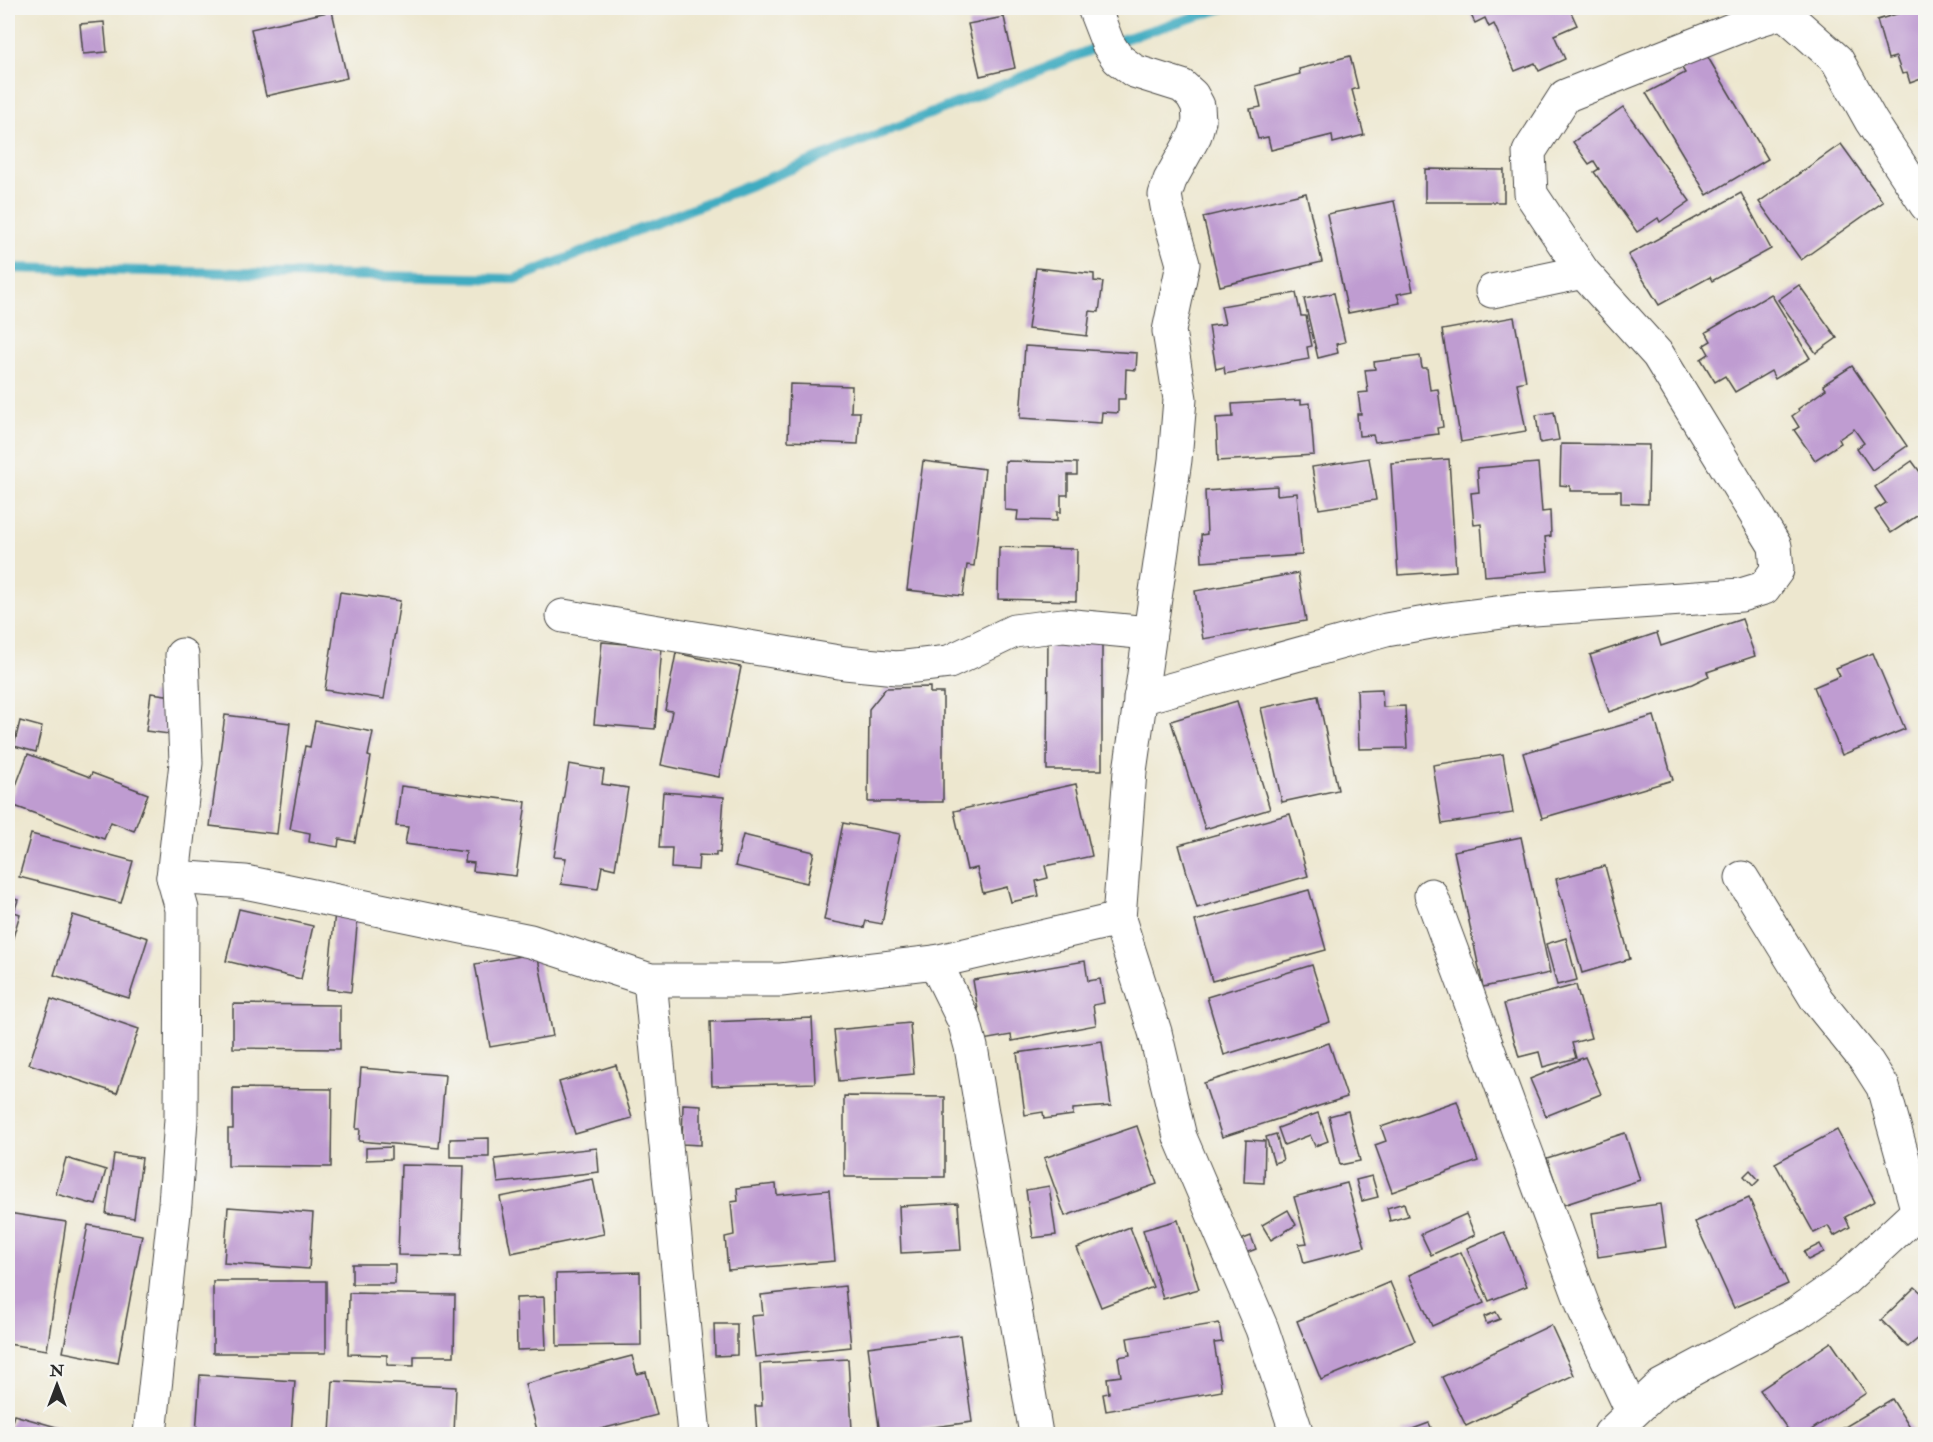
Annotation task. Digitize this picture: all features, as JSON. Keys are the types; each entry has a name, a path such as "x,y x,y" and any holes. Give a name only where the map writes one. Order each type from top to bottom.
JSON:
{"street":[{"path":"1094,8 1108,44 1118,59 1134,71 1182,86 1192,95 1198,105 1195,135 1170,180 1165,195 1183,264 1169,331 1180,399 1175,460 1130,771 1119,919 1155,1032 1180,1137 1262,1329 1297,1434"},
{"path":"1140,698 1386,630 1519,610 1741,595 1764,588 1777,570 1776,546 1658,355 1583,272 1531,194 1529,152 1565,96 1750,22 1783,12 1837,60 1870,121 1926,205"},
{"path":"1492,291 1583,272"},
{"path":"564,616 845,663 897,668 949,662 1014,631 1063,625 1149,633"},
{"path":"150,1434 175,1204 181,1119 182,909 173,877 186,763 182,655"},
{"path":"173,877 245,882 530,941 650,980 781,980 935,962 1119,919"},
{"path":"1431,895 1585,1311 1621,1423 1661,1386 1796,1314 1843,1281 1922,1208 1883,1087 1867,1062 1817,1000 1742,878"},
{"path":"935,962 964,1021 972,1047 1036,1434"},
{"path":"650,980 694,1434"}],"building":[{"path":"1569,8 1577,25 1554,35 1565,59 1539,71 1535,63 1515,71 1494,24 1489,27 1485,18 1475,23 1468,9"},
{"path":"1916,8 1918,14 1926,12 1925,92 1921,79 1910,83 1907,73 1902,74 1896,57 1888,59 1877,20"},
{"path":"332,11 347,78 266,96 251,29"},
{"path":"1004,17 1015,68 980,76 968,24"},
{"path":"104,22 107,52 83,54 80,24"},
{"path":"1706,54 1768,159 1707,195 1646,93 1685,73 1682,68"},
{"path":"1350,56 1358,88 1352,90 1364,135 1333,143 1332,135 1271,150 1268,137 1258,139 1250,109 1261,107 1256,86 1300,74 1299,69"},
{"path":"1623,107 1690,201 1660,222 1658,218 1637,232 1594,172 1599,169 1594,161 1589,164 1573,142"},
{"path":"1841,144 1883,202 1801,260 1759,202"},
{"path":"1425,169 1504,170 1504,202 1425,202"},
{"path":"1306,193 1322,262 1220,286 1203,217"},
{"path":"1741,193 1771,249 1712,281 1710,277 1659,305 1628,255"},
{"path":"1394,201 1413,291 1397,294 1400,303 1348,313 1327,214"},
{"path":"1036,268 1094,274 1094,281 1103,282 1099,312 1090,311 1087,336 1028,329"},
{"path":"1799,285 1837,338 1816,353 1778,300"},
{"path":"1296,293 1301,316 1306,316 1312,346 1307,347 1309,359 1225,374 1224,367 1216,369 1209,326 1225,324 1221,306"},
{"path":"1334,293 1345,342 1336,344 1338,353 1318,358 1304,299"},
{"path":"1771,294 1810,358 1775,379 1771,371 1735,392 1725,376 1715,382 1701,359 1709,354 1704,345 1711,341 1706,332"},
{"path":"1514,317 1526,381 1517,383 1526,431 1461,442 1442,330"},
{"path":"1025,346 1137,353 1136,370 1126,369 1125,399 1118,399 1118,413 1102,412 1101,423 1020,418"},
{"path":"1420,356 1422,368 1427,368 1430,390 1438,389 1443,427 1437,428 1438,434 1375,442 1373,435 1359,436 1357,414 1361,414 1358,393 1368,392 1365,370 1375,369 1374,362"},
{"path":"1852,366 1907,446 1872,470 1857,448 1864,443 1854,429 1839,439 1841,443 1815,460 1794,430 1799,427 1792,416 1799,411 1798,409 1826,389 1823,385"},
{"path":"790,384 852,386 851,412 860,412 858,444 788,441"},
{"path":"1301,400 1301,404 1310,403 1314,455 1218,461 1216,418 1233,417 1232,404"},
{"path":"1554,412 1559,440 1540,443 1536,415"},
{"path":"1561,444 1649,445 1648,504 1621,503 1621,491 1570,491 1570,486 1560,485"},
{"path":"1369,458 1376,500 1319,509 1312,467"},
{"path":"1449,459 1456,571 1398,575 1391,463"},
{"path":"923,461 985,469 974,566 967,565 963,596 907,590"},
{"path":"1005,461 1077,463 1077,475 1068,475 1068,495 1061,495 1061,512 1057,512 1057,521 1017,520 1018,511 1005,510"},
{"path":"1912,461 1926,480 1926,510 1891,533 1875,510 1886,503 1875,487"},
{"path":"1538,463 1542,512 1550,511 1551,536 1545,537 1548,571 1485,576 1481,524 1474,525 1471,493 1479,492 1477,468"},
{"path":"1277,486 1277,495 1297,493 1302,555 1202,562 1201,535 1207,534 1205,491"},
{"path":"999,547 1077,549 1076,601 998,599"},
{"path":"1298,573 1306,621 1203,639 1195,591"},
{"path":"340,592 400,601 384,699 325,690"},
{"path":"1742,619 1755,656 1707,672 1709,676 1692,684 1609,712 1590,655 1657,633 1661,646"},
{"path":"1048,634 1102,635 1102,770 1047,770"},
{"path":"602,642 662,647 655,729 594,724"},
{"path":"676,653 741,667 719,777 661,765 672,711 665,710"},
{"path":"1873,653 1905,729 1842,755 1814,687 1840,676 1836,668"},
{"path":"930,687 930,693 943,693 943,802 868,802 869,709 886,688"},
{"path":"1382,689 1383,707 1405,706 1407,748 1359,749 1357,690"},
{"path":"151,693 173,696 169,734 146,731"},
{"path":"1318,696 1338,790 1282,802 1261,708"},
{"path":"1237,701 1270,809 1205,829 1171,721"},
{"path":"225,715 290,723 277,834 210,826"},
{"path":"1654,716 1673,780 1542,818 1523,753"},
{"path":"20,721 42,727 36,752 14,746"},
{"path":"315,721 373,732 368,756 371,757 355,842 339,839 338,847 309,842 310,833 290,829 305,746 310,747"},
{"path":"28,754 90,777 92,773 148,794 134,831 111,822 104,839 9,804"},
{"path":"1503,754 1513,813 1442,824 1433,765"},
{"path":"569,764 604,770 602,784 628,788 615,869 602,866 598,889 561,884 566,858 554,857"},
{"path":"1076,784 1092,856 1045,866 1048,878 1036,881 1039,896 1011,902 1007,887 983,893 977,868 967,870 954,811"},
{"path":"401,786 526,802 516,876 473,871 474,863 465,862 466,852 405,844 408,827 396,826"},
{"path":"663,792 724,797 720,853 716,852 716,856 699,855 698,870 671,868 672,848 659,848"},
{"path":"1290,814 1308,876 1197,908 1179,845"},
{"path":"843,823 900,834 882,924 866,921 864,928 824,920"},
{"path":"31,834 133,861 121,903 19,877"},
{"path":"743,835 814,852 807,883 735,866"},
{"path":"1521,837 1550,973 1483,987 1454,851"},
{"path":"1605,866 1630,959 1582,973 1556,879"},
{"path":"1309,890 1326,950 1212,981 1195,921"},
{"path":"8,897 18,900 14,912 20,914 8,954"},
{"path":"239,909 313,926 301,979 226,961"},
{"path":"335,912 358,915 351,992 327,989"},
{"path":"73,915 148,938 129,998 54,975"},
{"path":"1566,938 1577,980 1557,985 1546,944"},
{"path":"537,953 553,1036 490,1047 475,964"},
{"path":"1085,961 1088,981 1100,979 1104,1003 1093,1005 1096,1025 1012,1041 1011,1035 983,1040 973,980"},
{"path":"1312,965 1330,1022 1224,1055 1207,997"},
{"path":"1576,985 1591,1038 1572,1043 1576,1058 1543,1067 1539,1052 1519,1057 1504,1004"},
{"path":"51,999 139,1029 117,1093 29,1064"},
{"path":"233,1004 340,1005 340,1049 233,1048"},
{"path":"812,1018 815,1083 712,1086 710,1022"},
{"path":"910,1023 914,1074 839,1081 834,1030"},
{"path":"1102,1041 1111,1106 1073,1109 1073,1115 1044,1119 1043,1112 1025,1115 1017,1053"},
{"path":"1329,1043 1347,1097 1222,1137 1204,1083"},
{"path":"1585,1057 1601,1094 1546,1116 1530,1079"},
{"path":"616,1065 632,1118 575,1134 559,1082"},
{"path":"361,1068 445,1075 439,1148 359,1141 360,1129 356,1129"},
{"path":"233,1088 332,1089 331,1167 228,1166 228,1129 233,1129"},
{"path":"844,1096 945,1097 945,1177 844,1177"},
{"path":"1457,1101 1478,1161 1392,1192 1375,1145 1386,1141 1381,1127"},
{"path":"683,1104 701,1105 701,1145 682,1144"},
{"path":"1348,1111 1360,1161 1340,1165 1329,1116"},
{"path":"1318,1113 1328,1141 1315,1146 1310,1135 1284,1145 1278,1128"},
{"path":"1137,1126 1157,1184 1065,1216 1044,1158"},
{"path":"1837,1130 1875,1201 1845,1217 1850,1227 1834,1236 1828,1226 1814,1233 1775,1163"},
{"path":"1625,1133 1640,1180 1563,1205 1547,1158"},
{"path":"1276,1134 1283,1160 1274,1163 1266,1137"},
{"path":"489,1138 489,1157 450,1157 450,1139"},
{"path":"1246,1140 1265,1141 1264,1183 1244,1182"},
{"path":"391,1147 391,1159 366,1160 366,1148"},
{"path":"597,1148 599,1172 498,1183 495,1159"},
{"path":"114,1154 142,1158 134,1218 106,1214"},
{"path":"66,1158 106,1170 96,1205 56,1194"},
{"path":"401,1165 464,1166 461,1256 398,1255"},
{"path":"1750,1170 1759,1180 1753,1186 1744,1176"},
{"path":"1372,1176 1378,1197 1362,1201 1356,1180"},
{"path":"593,1179 604,1234 511,1253 500,1197"},
{"path":"1347,1183 1365,1247 1304,1263 1299,1244 1307,1243 1294,1197"},
{"path":"776,1184 777,1195 829,1190 835,1261 728,1270 725,1237 734,1235 731,1202 738,1201 737,1188"},
{"path":"1049,1186 1056,1235 1033,1238 1026,1190"},
{"path":"1749,1198 1788,1284 1734,1308 1695,1222"},
{"path":"958,1203 961,1250 901,1253 899,1206"},
{"path":"1404,1203 1408,1216 1390,1221 1387,1208"},
{"path":"1660,1204 1666,1247 1598,1257 1592,1213"},
{"path":"228,1207 313,1213 309,1269 224,1263"},
{"path":"1288,1210 1296,1225 1271,1240 1262,1225"},
{"path":"8,1213 66,1222 47,1350 8,1344"},
{"path":"1466,1214 1475,1235 1431,1255 1421,1234"},
{"path":"1178,1220 1199,1289 1163,1299 1143,1230"},
{"path":"88,1225 142,1235 118,1363 63,1352"},
{"path":"1130,1227 1153,1287 1101,1307 1077,1248"},
{"path":"1504,1232 1527,1286 1489,1301 1467,1248"},
{"path":"1251,1236 1256,1249 1238,1256 1233,1243"},
{"path":"1820,1244 1824,1252 1808,1260 1804,1252"},
{"path":"1461,1252 1484,1303 1432,1326 1409,1275"},
{"path":"352,1264 395,1264 395,1284 352,1284"},
{"path":"640,1272 641,1345 557,1346 556,1274"},
{"path":"213,1281 326,1281 326,1353 213,1353"},
{"path":"1390,1282 1415,1341 1321,1380 1297,1321"},
{"path":"845,1286 851,1347 755,1357 751,1316 763,1315 761,1295"},
{"path":"1915,1287 1926,1297 1926,1332 1908,1347 1881,1320"},
{"path":"349,1293 455,1295 454,1356 414,1356 414,1366 387,1365 387,1355 348,1354"},
{"path":"544,1297 546,1349 517,1350 516,1298"},
{"path":"1496,1312 1500,1319 1487,1324 1484,1317"},
{"path":"1219,1323 1222,1342 1214,1343 1222,1391 1106,1411 1103,1394 1109,1393 1107,1378 1121,1376 1118,1357 1130,1355 1127,1338"},
{"path":"714,1324 737,1324 737,1355 715,1356"},
{"path":"1551,1325 1574,1375 1466,1426 1442,1377"},
{"path":"960,1335 972,1422 880,1434 868,1347"},
{"path":"1831,1342 1866,1393 1805,1434 1791,1434 1760,1390"},
{"path":"632,1356 637,1374 646,1372 657,1415 581,1434 538,1434 525,1384"},
{"path":"848,1359 852,1430 757,1434 755,1406 762,1406 760,1364"},
{"path":"200,1375 295,1381 291,1434 196,1434"},
{"path":"333,1381 456,1387 454,1434 330,1434"},
{"path":"1892,1399 1914,1434 1833,1434"},
{"path":"14,1415 81,1434 8,1434"},
{"path":"1429,1423 1434,1434 1399,1434"}],"waterway":[{"path":"8,268 515,279 1098,47 1223,8"}]}
